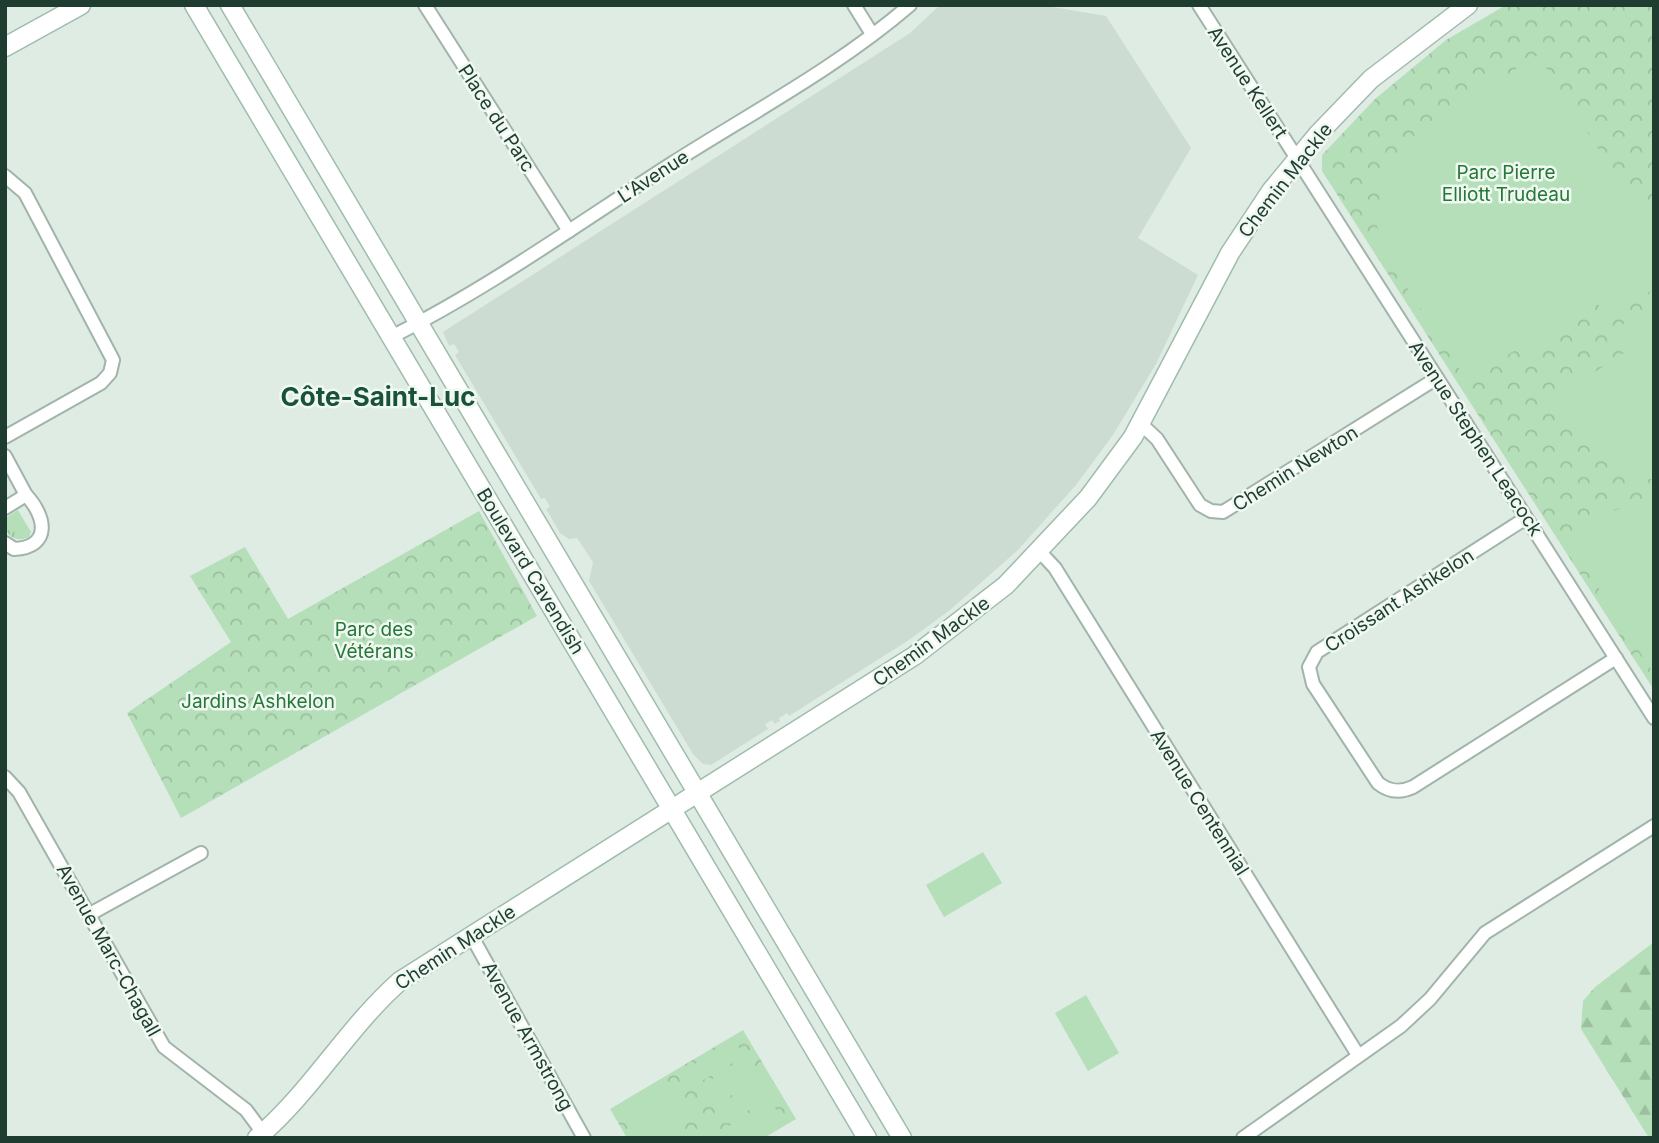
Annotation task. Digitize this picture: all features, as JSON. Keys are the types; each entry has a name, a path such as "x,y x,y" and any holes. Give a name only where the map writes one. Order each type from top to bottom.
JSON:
{"main road":[{"path":"5,47 81,5"},
{"name":"Boulevard Cavendish","path":"194,5 867,1138"},
{"name":"Boulevard Cavendish","path":"230,5 902,1138"},
{"name":"Chemin Mackle","path":"262,1136 310,1084 377,1002 400,981 925,649 976,611 1040,552 1088,498 1141,424 1230,253 1254,215 1297,159 1371,79 1468,5"}],"street":[{"name":"Place du Parc","path":"425,5 569,231"},
{"path":"854,5 872,34"},
{"name":"L'Avenue","path":"391,337 443,311 569,231 872,34 910,5"},
{"name":"Avenue Kellert","path":"1199,5 1297,159"},
{"name":"Avenue Stephen Leacock","path":"1297,159 1654,718"},
{"path":"5,176 24,193 113,360 110,373 101,383 5,437"},
{"name":"Chemin Newton","path":"1141,424 1157,439 1200,505 1211,511 1223,512 1437,377"},
{"path":"5,456 42,519 41,534 20,548 5,543"},
{"path":"5,508 26,495"},
{"name":"Croissant Ashkelon","path":"1526,518 1317,652 1309,667 1313,684 1378,783 1390,790 1404,791 1616,658"},
{"name":"Avenue Centennial","path":"1040,552 1055,568 1358,1055"},
{"name":"Avenue Marc-Chagall","path":"5,777 19,792 164,1046 246,1110 262,1136"},
{"path":"1243,1138 1415,1014 1485,933 1654,827"},
{"path":"90,914 201,853"},
{"name":"Avenue Armstrong","path":"471,935 579,1136"}],"shaded area":[{"path":"940,5 1041,5 1106,16 1191,148 1138,238 1198,275 1156,364 1113,435 1076,485 1018,550 950,610 909,640 789,716 787,713 775,724 772,720 765,724 768,729 711,765 703,764 693,754 589,581 593,562 577,538 569,539 560,533 546,509 550,507 545,498 541,499 455,355 459,352 454,344 449,346 443,332 910,33"}],"green space":[{"name":"Parc Pierre Elliott Trudeau","path":"1506,5 1654,5 1654,690 1322,171 1322,155 1375,99 1446,40"},
{"path":"1538,55 1620,183 1639,188 1654,211 1654,289 1607,319 1597,303 1524,351 1520,347 1467,381 1383,250 1377,226 1380,191 1401,149 1421,129"},
{"path":"1654,305 1654,480 1622,468 1594,450 1571,428 1550,401 1627,351 1614,330"},
{"path":"1654,503 1654,674 1565,536 1618,509"},
{"path":"18,510 31,532 29,537 21,539 14,538 5,528 7,517"},
{"path":"479,511 537,616 181,818 127,713 231,642 190,576 245,547 288,619"},
{"path":"983,852 1002,883 944,917 926,885"},
{"path":"1654,942 1654,1138 1649,1138 1581,1029 1583,1001 1595,987"},
{"path":"1086,995 1119,1053 1088,1071 1055,1013"},
{"path":"743,1030 796,1119 764,1138 627,1138 610,1109"},
{"path":"735,1041 744,1056 700,1082 691,1066"},
{"path":"746,1059 758,1080 714,1105 702,1085"},
{"path":"667,1081 676,1096 632,1122 623,1106"},
{"path":"760,1083 769,1098 725,1124 716,1108"},
{"path":"677,1099 689,1120 658,1138 641,1138 634,1125"},
{"path":"771,1101 783,1122 755,1138 733,1138 727,1127"}],"district":[{"name":"Côte-Saint-Luc","path":"378,397"}],"park label":[{"name":"Parc des Vétérans","path":"374,640"},
{"name":"Jardins Ashkelon","path":"258,701"}]}
